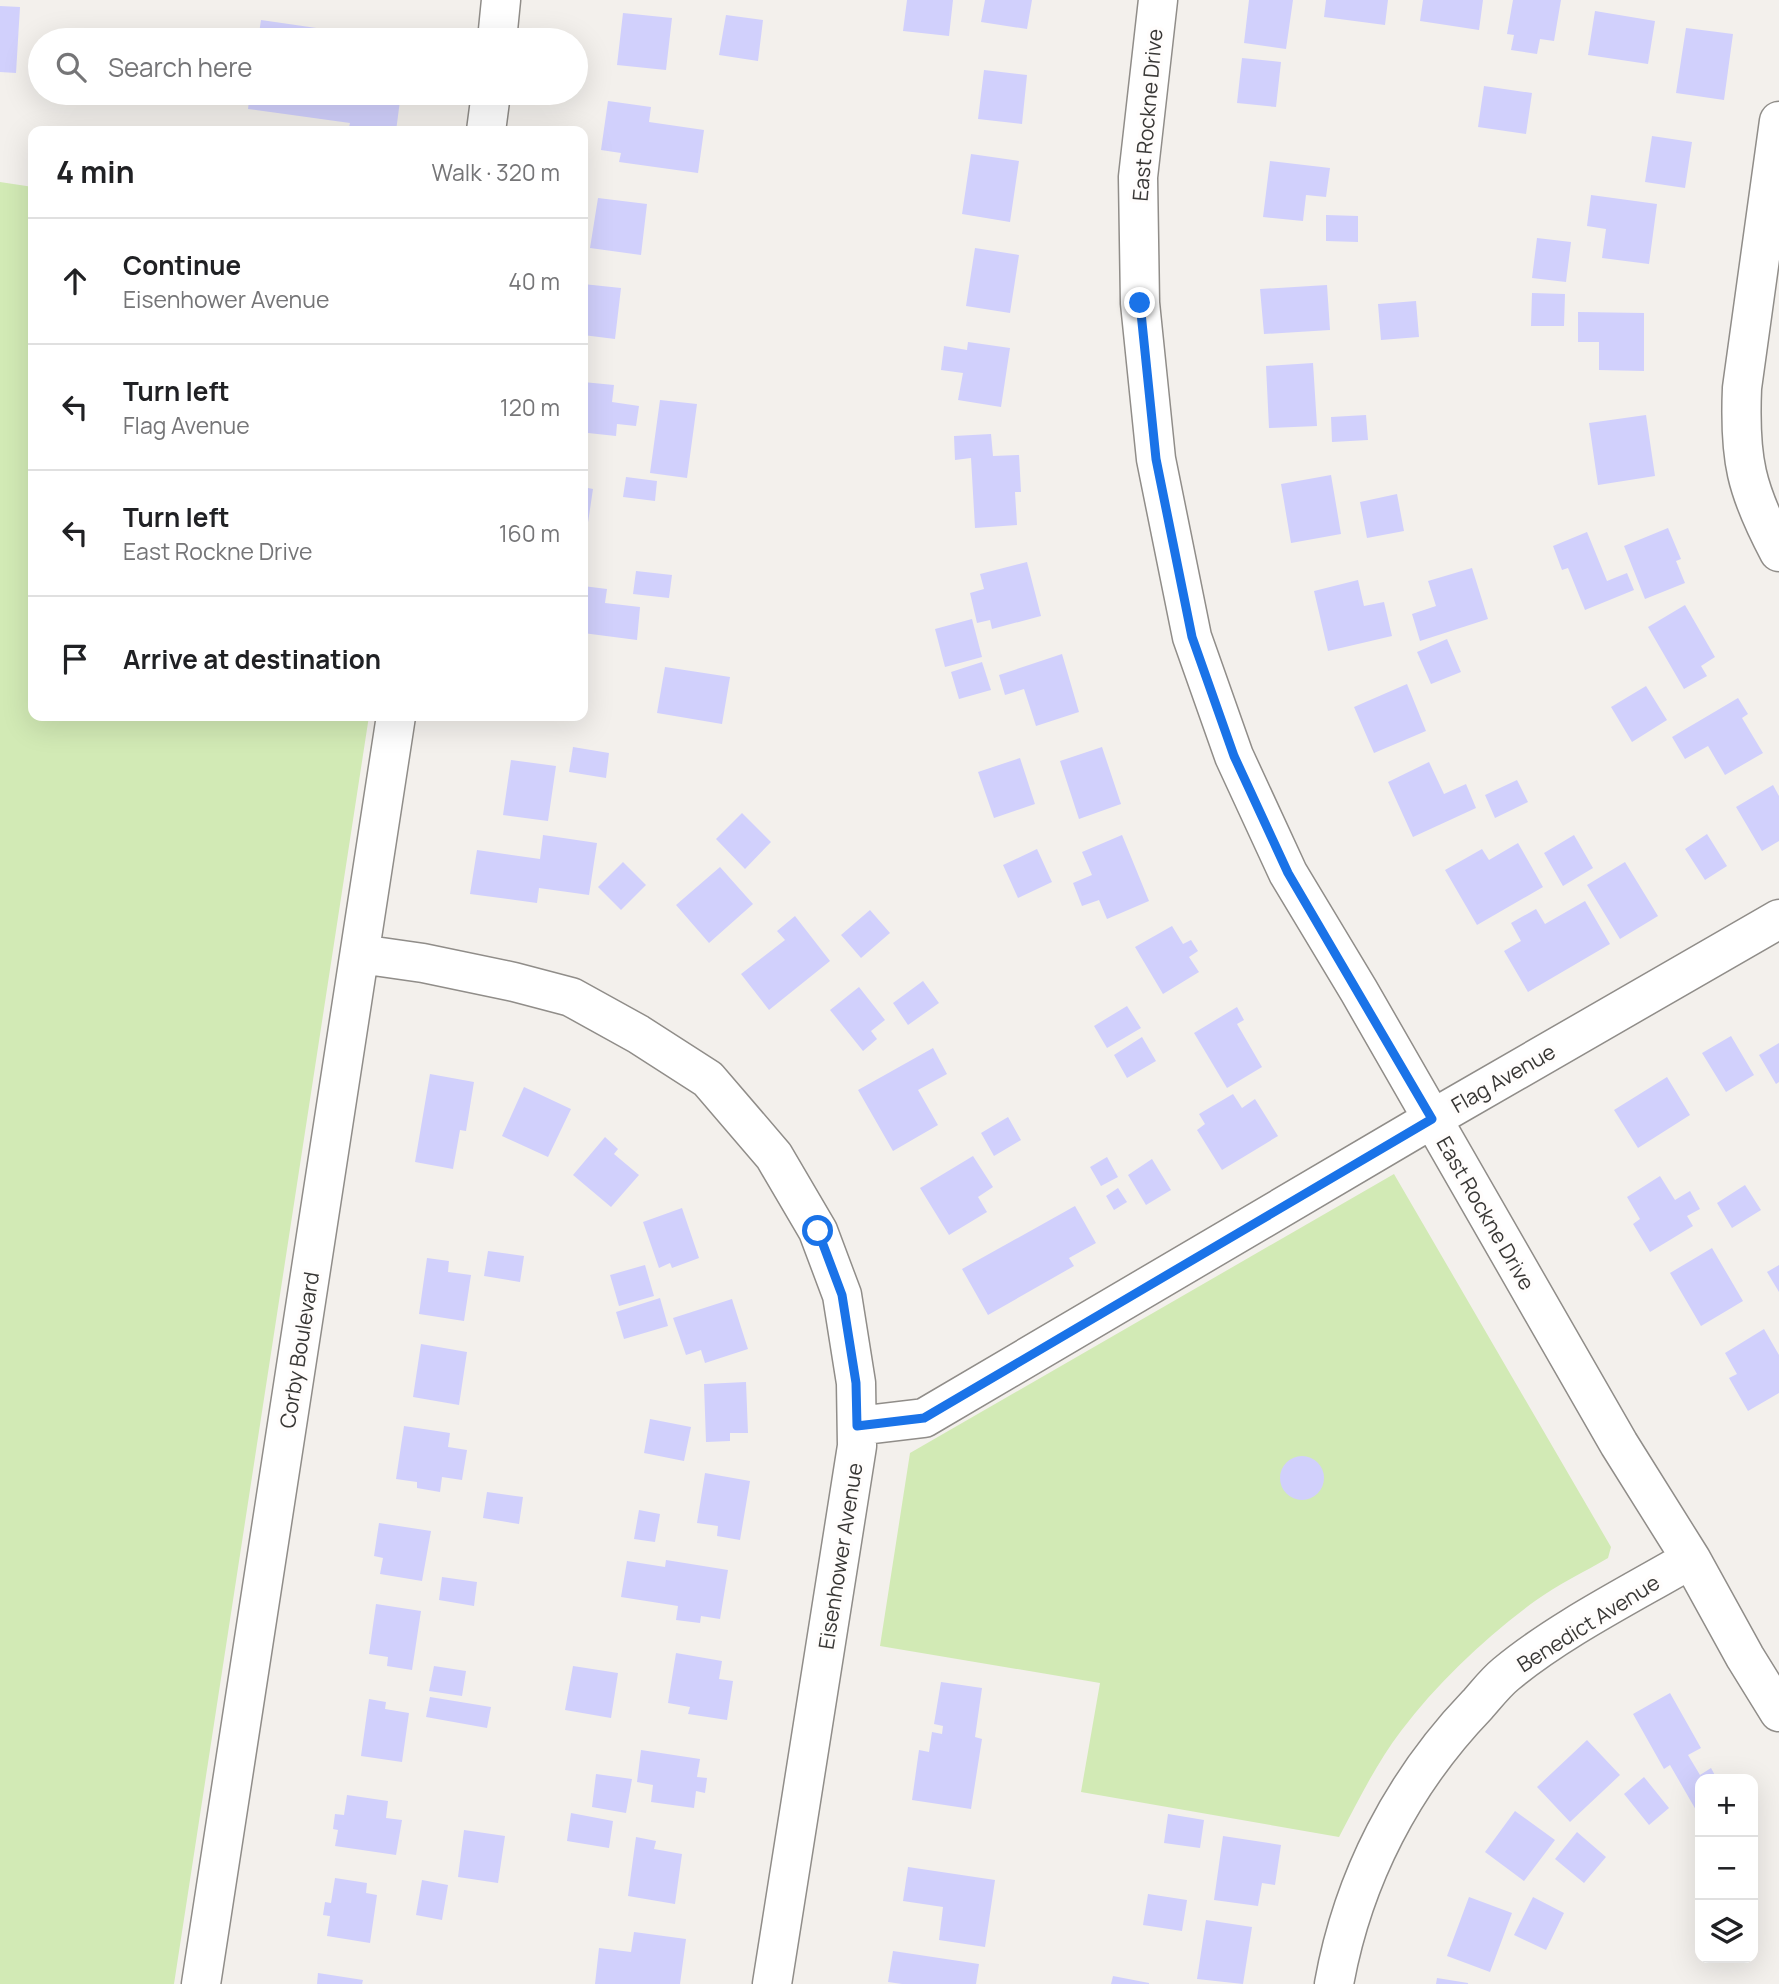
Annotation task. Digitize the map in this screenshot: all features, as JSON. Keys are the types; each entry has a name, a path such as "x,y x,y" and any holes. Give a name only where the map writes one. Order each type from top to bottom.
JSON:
{"street":[{"path":"498,28 501,0"},
{"name":"East Rockne Drive","path":"1158,0 1138,177 1140,303 1156,459 1192,637 1234,756 1288,873 1619,1444 1691,1559 1779,1712"},
{"path":"487,126 489,105"},
{"path":"1779,121 1742,388 1740,426 1743,460 1764,490 1759,514 1779,552"},
{"name":"Corby Boulevard","path":"201,1984 395,721"},
{"name":"Flag Avenue","path":"857,1426 924,1418 1432,1119 1779,919"},
{"name":"Eisenhower Avenue","path":"360,954 423,963 571,997 638,1034 708,1079 774,1156 818,1231 842,1295 856,1383 855,1460 772,1984"},
{"name":"Benedict Avenue","path":"1334,1984 1353,1909 1371,1862 1407,1791 1446,1737 1506,1674 1568,1631 1691,1559"}],"green space":[{"path":"0,182 28,186 28,721 368,721 174,1984 0,1984"},
{"path":"1394,1174 1611,1547 1608,1558 1535,1601 1480,1645 1446,1678 1392,1744 1339,1837 1081,1792 1100,1683 880,1646 910,1453"}],"building":[{"path":"907,0 953,0 949,36 903,31"},
{"path":"985,0 1032,0 1027,29 981,22"},
{"path":"1249,0 1293,0 1286,49 1244,43"},
{"path":"1326,0 1388,0 1385,25 1324,17"},
{"path":"1423,0 1483,0 1479,30 1420,21"},
{"path":"1513,0 1561,0 1554,41 1540,39 1537,54 1511,50 1514,35 1507,34"},
{"path":"0,6 20,7 16,73 0,72"},
{"path":"1595,11 1655,21 1648,64 1588,55"},
{"path":"623,13 672,18 666,70 617,65"},
{"path":"726,15 763,20 758,61 719,55"},
{"path":"261,20 316,28 260,28"},
{"path":"1686,28 1733,34 1724,100 1676,93"},
{"path":"1242,58 1281,62 1276,107 1237,103"},
{"path":"984,70 1027,75 1022,124 978,119"},
{"path":"1484,86 1532,93 1526,134 1478,127"},
{"path":"608,101 651,107 649,122 704,130 698,173 619,162 621,153 601,150"},
{"path":"248,105 399,105 397,126 349,126 350,123 248,109"},
{"path":"1652,136 1692,142 1685,188 1645,182"},
{"path":"971,154 1019,161 1010,222 962,214"},
{"path":"1270,161 1330,168 1326,197 1306,195 1303,221 1263,217"},
{"path":"1591,195 1657,204 1649,264 1602,258 1606,229 1587,226"},
{"path":"598,198 647,204 641,255 590,248"},
{"path":"1326,215 1358,216 1358,242 1326,241"},
{"path":"1537,238 1571,242 1566,282 1532,278"},
{"path":"975,248 1019,255 1010,313 966,306"},
{"path":"588,285 621,288 615,339 588,336"},
{"path":"1327,285 1330,330 1264,334 1260,289"},
{"path":"1532,293 1565,294 1564,326 1531,326"},
{"path":"1416,301 1419,337 1381,340 1378,304"},
{"path":"1578,312 1644,313 1644,371 1599,370 1599,342 1578,342"},
{"path":"968,342 1010,348 1001,407 958,400 963,373 941,370 944,346 967,350"},
{"path":"1313,363 1317,426 1269,428 1266,366"},
{"path":"588,382 614,385 612,402 639,406 636,426 617,424 616,436 588,433"},
{"path":"660,400 697,404 687,478 650,473"},
{"path":"1366,415 1368,440 1332,442 1331,417"},
{"path":"1646,415 1655,476 1598,485 1589,423"},
{"path":"991,434 993,456 1019,455 1021,492 1015,492 1017,525 975,528 971,458 955,460 954,436"},
{"path":"1331,475 1341,534 1291,543 1281,484"},
{"path":"626,477 657,481 655,501 623,497"},
{"path":"588,488 593,489 588,523"},
{"path":"1397,494 1404,531 1367,538 1360,502"},
{"path":"1668,528 1681,559 1676,561 1685,583 1645,599 1624,546"},
{"path":"1587,532 1607,581 1627,573 1634,590 1585,610 1568,568 1562,570 1553,546"},
{"path":"1027,562 1041,616 992,629 990,620 977,623 970,593 984,589 980,574"},
{"path":"1472,568 1488,619 1420,641 1412,614 1436,606 1428,581"},
{"path":"636,571 672,575 669,598 633,594"},
{"path":"1358,580 1364,606 1384,602 1392,636 1328,651 1314,591"},
{"path":"588,587 607,589 605,603 640,607 637,640 588,634"},
{"path":"1685,605 1715,657 1701,666 1707,676 1684,689 1648,627"},
{"path":"972,619 982,657 945,667 935,629"},
{"path":"1447,639 1461,672 1431,684 1417,652"},
{"path":"1062,654 1079,712 1036,726 1024,689 1005,695 999,675"},
{"path":"982,662 991,690 959,699 951,672"},
{"path":"665,667 730,677 722,724 657,713"},
{"path":"1407,684 1426,731 1374,753 1354,707"},
{"path":"1646,686 1667,720 1632,742 1611,707"},
{"path":"1738,698 1748,714 1742,718 1763,753 1725,775 1708,746 1685,759 1672,737"},
{"path":"573,747 609,753 606,778 569,772"},
{"path":"1102,747 1121,804 1079,819 1060,761"},
{"path":"1020,758 1035,804 994,818 978,772"},
{"path":"511,760 556,766 548,821 503,815"},
{"path":"1429,762 1444,794 1466,784 1476,808 1413,837 1388,782"},
{"path":"1517,780 1528,802 1495,818 1485,795"},
{"path":"1773,785 1779,796 1779,841 1762,851 1736,807"},
{"path":"742,813 771,842 745,869 716,839"},
{"path":"1707,834 1727,866 1705,880 1685,849"},
{"path":"543,835 597,843 589,895 539,888 537,903 470,894 477,850 540,859"},
{"path":"1122,835 1149,901 1107,919 1099,900 1082,906 1073,883 1092,875 1082,852"},
{"path":"1574,835 1593,868 1563,886 1544,853"},
{"path":"1518,843 1543,887 1477,925 1445,870 1482,849 1489,860"},
{"path":"1037,849 1052,882 1018,898 1003,865"},
{"path":"623,862 646,885 621,910 598,887"},
{"path":"1625,862 1658,916 1620,939 1587,885"},
{"path":"720,867 753,904 709,943 676,905"},
{"path":"1585,901 1610,944 1528,992 1504,951 1521,941 1511,923 1536,909 1545,924"},
{"path":"870,910 890,933 861,958 841,935"},
{"path":"795,916 830,961 769,1010 741,974 785,940 777,931"},
{"path":"1172,926 1183,944 1191,940 1198,951 1189,957 1199,972 1163,994 1135,947"},
{"path":"923,981 939,1003 908,1025 893,1003"},
{"path":"859,987 885,1020 871,1031 877,1039 863,1051 830,1010"},
{"path":"1127,1006 1141,1028 1107,1048 1094,1026"},
{"path":"1237,1007 1244,1020 1237,1024 1262,1067 1227,1088 1194,1033"},
{"path":"1731,1036 1754,1075 1726,1092 1702,1053"},
{"path":"1142,1037 1156,1061 1127,1078 1114,1055"},
{"path":"1779,1043 1779,1082 1776,1084 1759,1055"},
{"path":"933,1048 947,1074 918,1090 938,1125 893,1151 858,1090"},
{"path":"430,1074 474,1082 466,1131 460,1130 453,1169 415,1162"},
{"path":"1667,1077 1690,1115 1638,1148 1614,1110"},
{"path":"524,1087 571,1109 548,1157 502,1136"},
{"path":"1233,1094 1242,1108 1255,1099 1278,1136 1222,1170 1197,1130 1205,1124 1199,1114"},
{"path":"1008,1117 1021,1140 994,1156 981,1133"},
{"path":"605,1137 618,1149 614,1154 639,1175 611,1207 573,1175"},
{"path":"973,1156 993,1187 978,1197 987,1212 949,1235 920,1188"},
{"path":"1107,1157 1118,1177 1101,1186 1090,1167"},
{"path":"1152,1159 1171,1190 1146,1205 1128,1175"},
{"path":"1660,1176 1675,1200 1690,1191 1700,1209 1687,1216 1693,1226 1650,1252 1633,1224 1640,1219 1627,1197"},
{"path":"1745,1185 1761,1210 1732,1228 1717,1203"},
{"path":"1118,1188 1127,1202 1114,1210 1106,1196"},
{"path":"1075,1206 1096,1243 1069,1258 1074,1266 988,1315 962,1269"},
{"path":"682,1208 699,1258 672,1268 670,1263 659,1268 643,1222"},
{"path":"1712,1248 1743,1301 1701,1326 1670,1273"},
{"path":"488,1251 524,1256 520,1282 484,1276"},
{"path":"427,1258 449,1261 448,1272 471,1275 464,1321 419,1314"},
{"path":"645,1265 654,1296 619,1306 610,1275"},
{"path":"1779,1265 1779,1292 1767,1272"},
{"path":"660,1298 668,1326 624,1339 616,1312"},
{"path":"732,1299 748,1349 705,1363 701,1350 686,1355 673,1318"},
{"path":"1764,1329 1779,1355 1779,1393 1748,1411 1729,1378 1737,1374 1725,1353"},
{"path":"421,1344 467,1352 459,1405 413,1397"},
{"path":"746,1382 748,1433 730,1433 730,1441 706,1442 704,1384"},
{"path":"650,1419 691,1427 684,1461 644,1453"},
{"path":"404,1426 450,1433 448,1447 467,1450 462,1480 442,1477 440,1492 417,1488 417,1482 396,1479"},
{"path":"1302,1456 1317,1463 1324,1478 1317,1493 1302,1500 1287,1493 1280,1478 1287,1463"},
{"path":"705,1473 750,1481 740,1540 717,1536 718,1526 697,1523"},
{"path":"487,1492 523,1497 519,1524 483,1518"},
{"path":"639,1510 660,1514 655,1542 634,1539"},
{"path":"379,1523 431,1531 422,1581 380,1574 383,1558 374,1556"},
{"path":"666,1560 728,1570 720,1619 701,1616 700,1623 676,1620 678,1606 621,1597 627,1561 665,1567"},
{"path":"442,1577 477,1582 474,1606 439,1600"},
{"path":"376,1604 421,1611 412,1670 387,1666 388,1657 369,1654"},
{"path":"676,1653 722,1661 719,1679 733,1681 727,1720 688,1714 690,1707 668,1703"},
{"path":"434,1666 466,1671 462,1696 429,1691"},
{"path":"573,1666 618,1673 611,1718 565,1710"},
{"path":"941,1682 982,1688 975,1737 982,1739 971,1809 912,1800 919,1750 929,1752 932,1732 942,1734 943,1726 934,1724"},
{"path":"1670,1693 1701,1748 1688,1755 1699,1774 1695,1774 1695,1808 1670,1765 1664,1769 1633,1714"},
{"path":"430,1697 491,1707 487,1728 426,1717"},
{"path":"369,1699 386,1702 385,1709 409,1713 402,1762 361,1756"},
{"path":"1587,1740 1620,1775 1570,1822 1537,1787"},
{"path":"641,1750 700,1759 697,1777 707,1778 705,1793 696,1791 694,1808 651,1802 653,1785 637,1782"},
{"path":"1711,1768 1714,1774 1702,1774"},
{"path":"596,1774 632,1779 626,1813 592,1807"},
{"path":"1644,1777 1669,1808 1649,1825 1624,1794"},
{"path":"347,1795 388,1801 386,1818 402,1820 396,1855 335,1846 338,1830 333,1829 335,1814 344,1815"},
{"path":"1515,1811 1555,1840 1524,1881 1485,1852"},
{"path":"571,1813 613,1821 609,1848 567,1841"},
{"path":"1168,1814 1204,1820 1200,1848 1164,1843"},
{"path":"464,1830 505,1836 498,1883 458,1877"},
{"path":"1577,1832 1606,1857 1584,1883 1555,1859"},
{"path":"1223,1836 1281,1845 1275,1885 1262,1883 1258,1906 1214,1900"},
{"path":"636,1837 656,1841 654,1849 682,1854 675,1904 628,1896"},
{"path":"908,1867 995,1880 985,1947 939,1940 943,1907 903,1901"},
{"path":"335,1878 367,1883 366,1893 377,1895 370,1943 327,1936 330,1916 323,1915 325,1902 331,1903"},
{"path":"422,1880 448,1885 442,1920 416,1915"},
{"path":"1148,1894 1187,1900 1182,1931 1143,1925"},
{"path":"1469,1897 1512,1913 1490,1972 1447,1956"},
{"path":"1533,1897 1564,1913 1546,1950 1514,1935"},
{"path":"1206,1920 1252,1927 1243,1984 1197,1979"},
{"path":"634,1932 686,1939 680,1984 595,1984 599,1948 631,1952"},
{"path":"893,1951 979,1964 976,1984 888,1982"},
{"path":"318,1973 363,1980 362,1984 317,1984"},
{"path":"1113,1976 1149,1983 1149,1984 1111,1984"},
{"path":"1437,1978 1468,1983 1468,1984 1436,1984"}],"route":[{"path":"818,1231 842,1295 856,1383 857,1426 924,1418 1432,1119 1288,873 1234,756 1192,637 1156,459 1140,303"}]}
